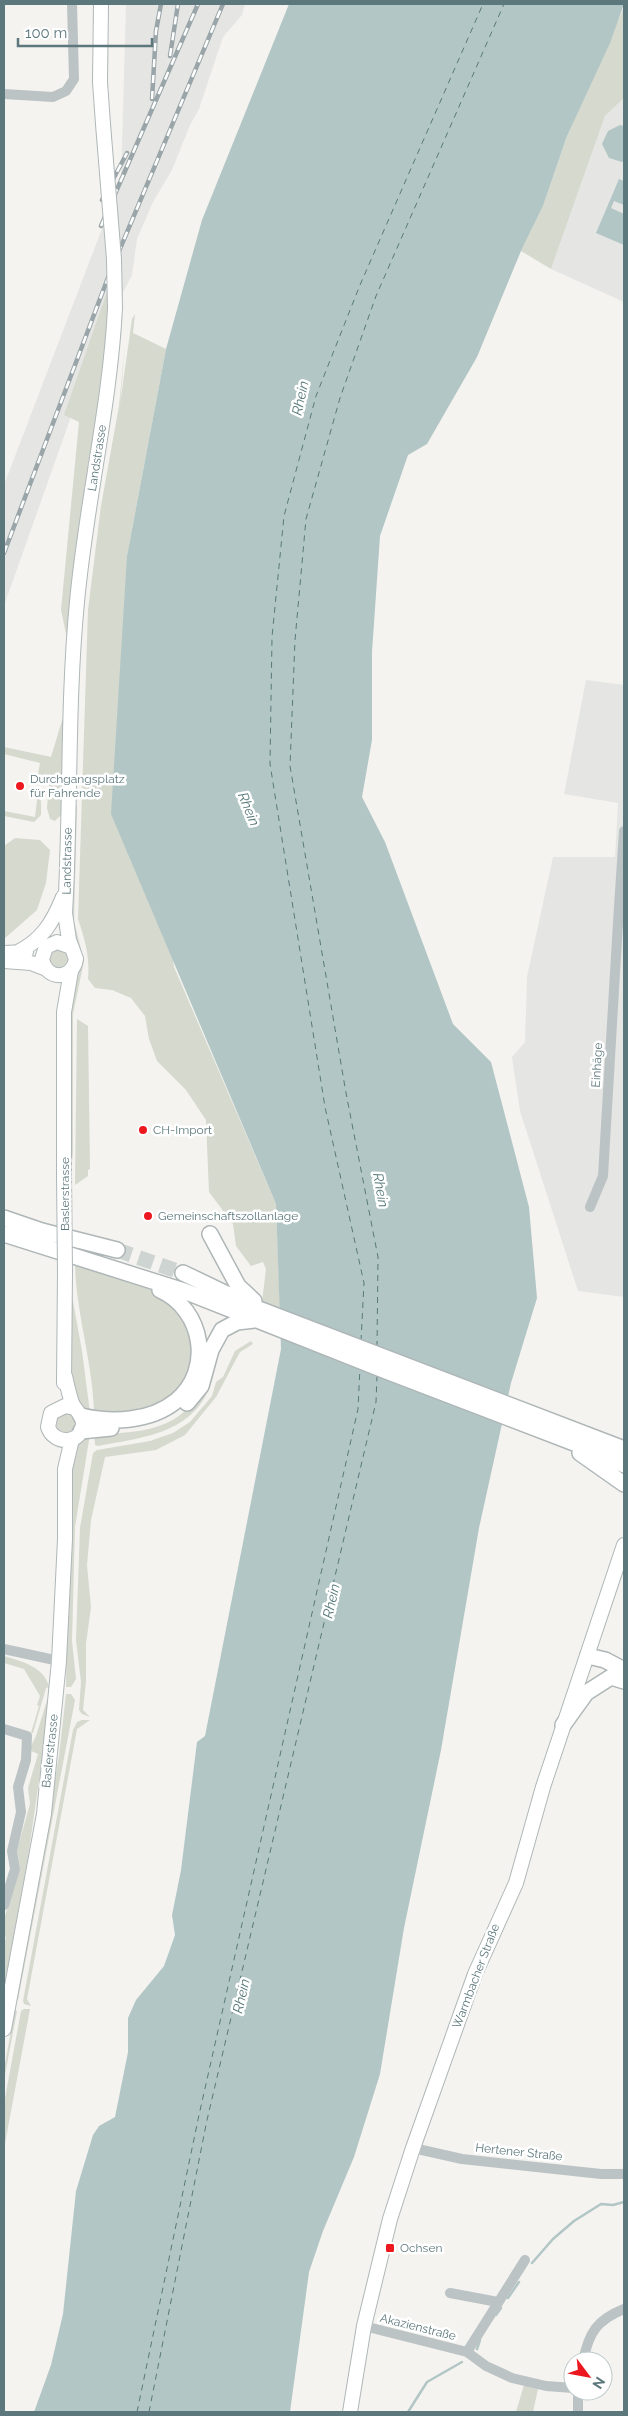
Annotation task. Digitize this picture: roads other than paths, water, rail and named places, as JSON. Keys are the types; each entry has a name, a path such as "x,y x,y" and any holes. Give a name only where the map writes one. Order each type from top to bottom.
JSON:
{"highway":[{"path":"4,1218 42,1232 117,1250"},
{"path":"4,1234 184,1291 286,1318 387,1364"},
{"path":"210,1234 238,1286 256,1310"},
{"path":"78,1412 102,1421 133,1419 167,1407 176,1401 190,1385 199,1358 199,1348 193,1320 176,1299 80,1258"},
{"path":"183,1274 256,1310 523,1417 623,1464"},
{"path":"76,1435 140,1426 153,1423 176,1412 193,1397 201,1386 211,1350 222,1330 256,1310"},
{"path":"523,1417 624,1484"},
{"path":"547,1433 623,1464"},
{"path":"588,1656 605,1660 624,1670"},
{"path":"588,1656 600,1673 617,1679"},
{"path":"563,1725 586,1693 617,1679"}],"main road":[{"name":"Landstrasse","path":"71,947 66,913 76,603 86,524 110,376 115,308 114,259 100,82 100,4"},
{"path":"11,952 44,933 53,920 67,890"},
{"name":"Landstrasse","path":"49,945 66,913"},
{"path":"4,961 31,964 63,976 71,971 76,959 71,947 62,942 11,952"},
{"path":"49,945 42,955 47,970 63,993"},
{"name":"Baslerstrasse","path":"60,1406 65,1376 63,993 71,971"},
{"name":"Baslerstrasse","path":"65,1376 78,1412"},
{"path":"60,1406 78,1412 76,1435 66,1441 56,1438 49,1431 48,1423 51,1413 60,1406"},
{"name":"Baslerstrasse","path":"4,2029 44,1814 59,1662 65,1539 66,1469 76,1435"},
{"name":"Baslerstrasse","path":"56,1438 66,1469"},
{"name":"Warmbacher Straße","path":"350,2412 364,2326 384,2241 413,2148 478,1966 516,1883 543,1787 624,1545"}],"street":[{"path":"4,94 53,97 66,91 74,78 72,4"},
{"name":"Einhäge","path":"590,1207 603,1176 621,922 624,831"},
{"path":"4,1649 59,1662"},
{"path":"4,1729 27,1736 26,1760 18,1787 21,1812 12,1851 15,1868 4,1905"},
{"name":"Hertener Straße","path":"413,2148 462,2159 601,2174 624,2174"},
{"name":"Akazienstraße","path":"466,2352 525,2260"},
{"path":"450,2293 498,2302"},
{"path":"586,2351 594,2329 606,2316 624,2309"},
{"name":"Akazienstraße","path":"364,2326 466,2352 486,2366 512,2378 546,2386 563,2387"}],"water":[{"name":"Rhein","path":"289,4 624,4 610,43 567,136 543,206 521,251 477,357 427,444 408,455 380,536 372,652 372,740 362,797 385,842 453,1024 491,1062 529,1207 537,1298 511,1383 479,1528 441,1750 404,1928 380,2074 354,2157 323,2231 309,2272 290,2412 34,2412 51,2365 63,2314 76,2191 93,2135 99,2126 115,2117 128,2052 128,2018 136,2000 164,1966 175,1935 172,1915 181,1870 197,1742 205,1736 281,1349 276,1204 111,814 127,556 166,349 202,220"},
{"path":"620,125 624,126 624,161 622,162 609,158 602,144 608,131"},
{"path":"619,179 624,181 624,205 614,201 611,208 624,214 624,245 596,233"}],"waterway":[{"path":"532,2263 553,2239 574,2221 601,2204 613,2205 624,2202"},
{"path":"508,2298 519,2282"},
{"path":"496,2315 501,2308"},
{"path":"477,2349 480,2340"},
{"path":"408,2412 427,2382 462,2362"}],"tunnel":[{"path":"117,1250 183,1273"}],"railway":[{"path":"152,99 156,31 161,4"},
{"path":"170,56 178,4"},
{"path":"101,226 198,4"},
{"path":"4,553 109,275 223,4"},
{"path":"102,200 127,153"}],"place":[{"name":"Durchgangsplatz für Fahrende","path":"20,786"},
{"name":"CH-Import","path":"143,1130"},
{"name":"Gemeinschaftszollanlage","path":"148,1216"},
{"name":"Ochsen","path":"390,2248"}]}
